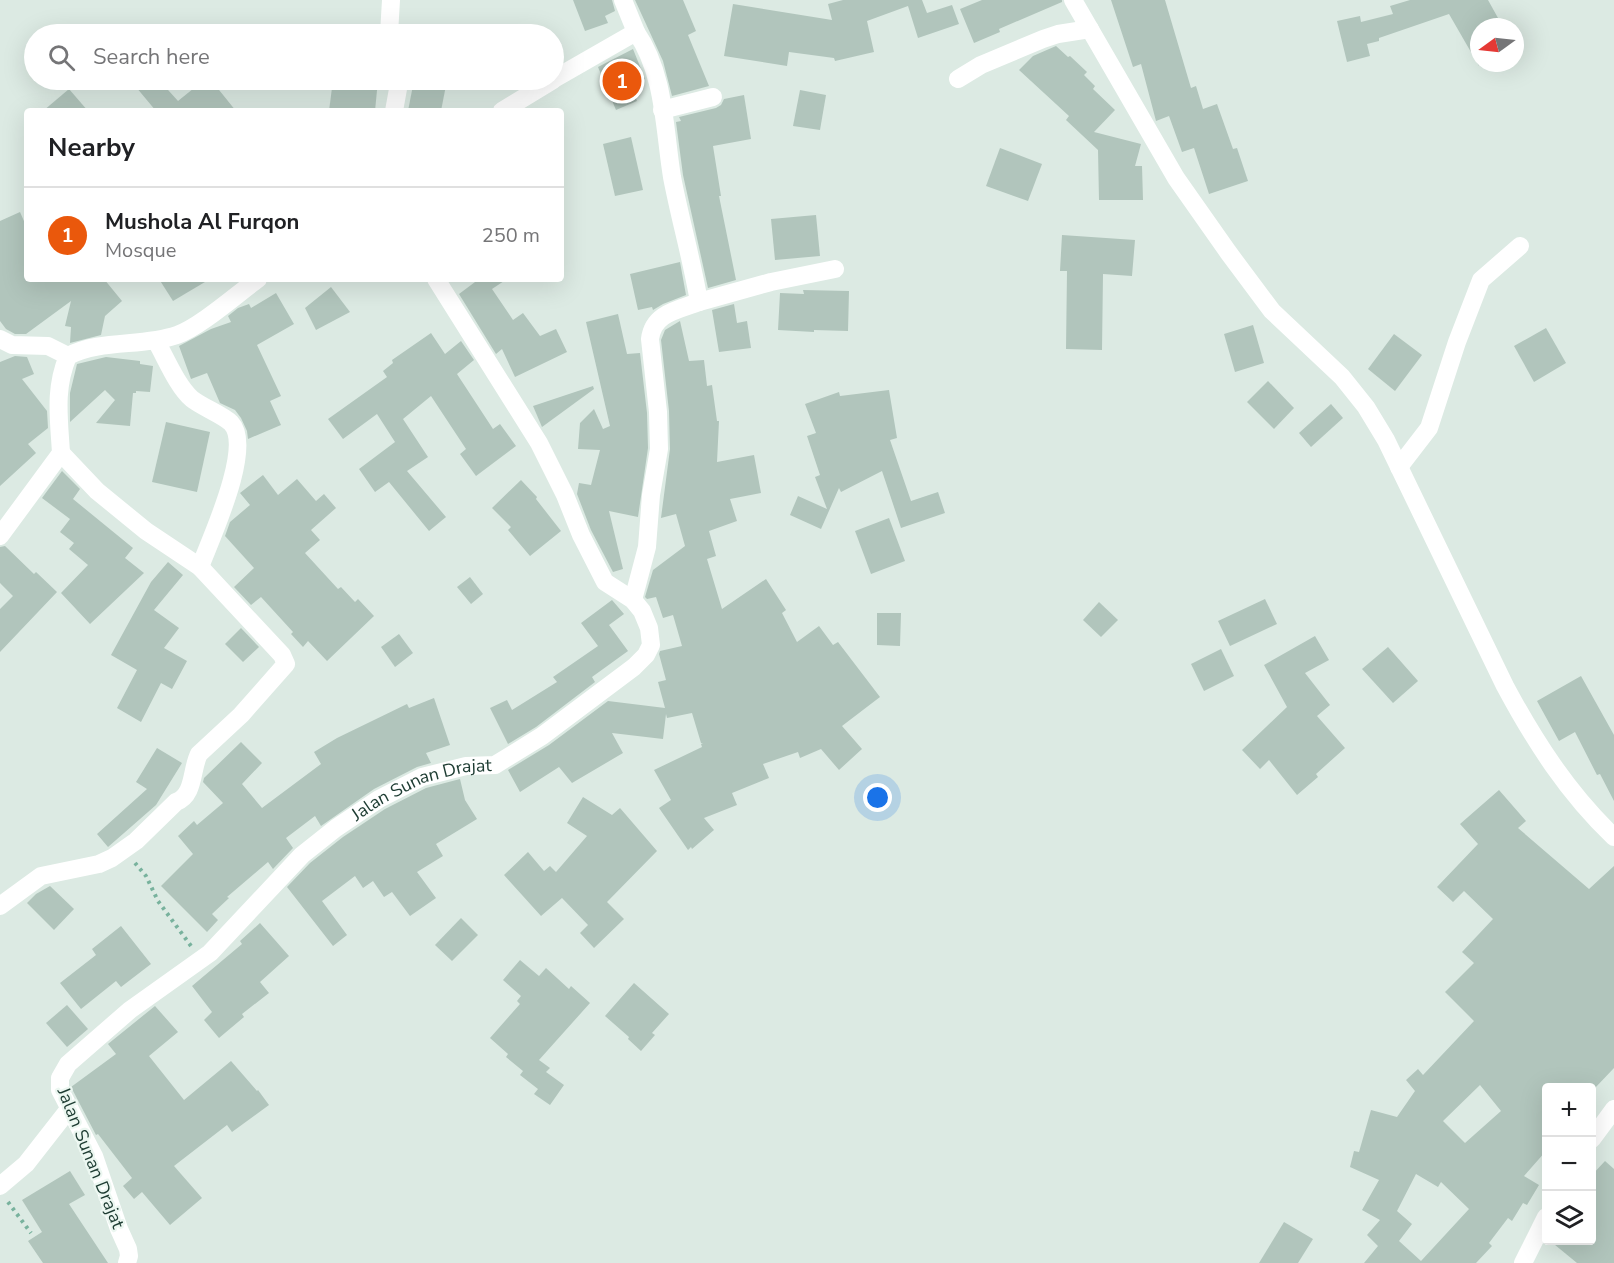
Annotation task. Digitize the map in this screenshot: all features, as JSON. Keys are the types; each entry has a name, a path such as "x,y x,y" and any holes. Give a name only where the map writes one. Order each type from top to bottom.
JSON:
{"street":[{"path":"389,24 390,0"},
{"path":"623,0 656,74 673,178 699,302"},
{"path":"1073,0 1176,178 1221,243 1272,311 1348,384 1366,407 1399,467 1504,687 1526,726 1546,758 1590,814 1614,837"},
{"path":"958,79 981,66 1043,39 1090,28"},
{"path":"564,73 636,32"},
{"path":"395,108 398,90"},
{"path":"507,108 535,90"},
{"path":"662,110 713,97"},
{"path":"1399,467 1429,428 1457,342 1481,279 1520,246"},
{"path":"633,600 647,547 651,495 659,449 651,328 661,317 699,302 771,282 835,269"},
{"path":"0,906 41,876 99,864 124,850 182,799 193,778 199,754 241,715 286,664 282,656 200,567 146,531 98,491 62,453 58,393 61,373 68,356 82,348 156,341 179,334 254,282"},
{"name":"Jalan Sunan Drajat","path":"131,1262 94,1156 60,1090 60,1078 68,1064 130,1010 210,953 302,855 336,828 379,799 422,777 466,766 495,765 542,736 634,667 646,655 651,645 649,628 642,611 633,600 605,582 538,442 438,282"},
{"path":"0,339 12,345 48,346 68,356"},
{"path":"156,341 183,390 192,399 231,423 235,432 237,444 232,482 200,567"},
{"path":"0,536 62,453"},
{"path":"3,1193 69,1108"},
{"path":"1593,1137 1614,1109"},
{"path":"1523,1263 1542,1225"}],"path":[{"path":"124,850 146,876 158,901 201,958"},
{"path":"3,1193 32,1233"}],"building":[{"path":"573,0 612,0 615,11 605,16 608,23 585,31"},
{"path":"635,0 683,0 696,31 688,35 709,86 672,96 663,61"},
{"path":"843,0 922,0 927,13 952,5 959,24 918,38 908,6 867,21 874,52 835,61 834,58 789,52 787,66 724,56 733,4 832,20 828,4"},
{"path":"982,0 1062,0 1062,2 999,29 1000,32 974,43 960,9"},
{"path":"1111,0 1165,0 1191,88 1196,86 1203,109 1217,104 1233,149 1237,148 1248,181 1209,194 1194,148 1182,152 1169,116 1156,121 1141,64 1133,67"},
{"path":"1410,0 1488,0 1498,18 1470,18 1470,50 1449,14 1379,38 1379,41 1367,44 1370,56 1347,62 1337,21 1360,16 1361,22 1393,14 1390,6"},
{"path":"1056,46 1087,72 1084,75 1095,86 1093,89 1115,110 1094,132 1141,144 1135,166 1142,166 1143,200 1099,200 1098,150 1066,120 1069,116 1019,70 1033,56"},
{"path":"633,49 645,79 630,85 637,101 616,110 598,67"},
{"path":"70,90 85,108 47,108"},
{"path":"138,90 168,90 178,101 192,90 219,90 234,108 154,108"},
{"path":"332,90 377,90 375,108 329,108"},
{"path":"412,90 445,90 442,108 409,108"},
{"path":"800,90 826,95 820,130 793,126"},
{"path":"744,95 751,139 713,146 721,196 719,196 736,280 708,288 683,175 676,122 681,121 679,117 716,108 724,99"},
{"path":"631,137 643,190 615,196 603,144"},
{"path":"1000,148 1042,164 1028,201 986,186"},
{"path":"20,212 24,221 24,282 106,282 122,301 105,316 101,335 70,343 71,327 65,326 71,301 26,334 15,334 6,329 0,321 0,221"},
{"path":"816,215 820,256 775,260 771,219"},
{"path":"1062,235 1135,240 1132,276 1103,274 1102,350 1066,349 1067,271 1060,271"},
{"path":"680,262 686,295 653,310 652,307 638,310 630,274"},
{"path":"161,282 205,282 173,301"},
{"path":"475,282 502,282 492,289 513,320 523,313 540,336 556,329 567,352 515,377 502,349 496,354 459,294"},
{"path":"331,287 350,312 316,330 305,308"},
{"path":"803,290 849,291 848,331 778,330 780,293 804,294"},
{"path":"276,293 294,324 257,345 281,396 270,401 281,425 248,439 241,418 235,410 220,403 207,373 191,379 179,346 211,329 231,322 228,316 238,308 249,304 251,308"},
{"path":"734,304 737,323 747,321 751,348 719,352 712,310"},
{"path":"618,314 627,354 640,353 647,413 648,448 638,517 609,511 623,569 613,572 591,530 577,494 579,483 591,485 600,450 578,449 580,423 594,409 603,429 610,426 586,322"},
{"path":"680,321 689,361 704,360 707,386 712,385 717,421 719,421 717,462 754,455 761,493 730,499 737,521 709,531 716,556 707,559 722,609 766,579 786,610 782,613 797,642 819,626 833,645 838,642 880,697 842,726 862,749 839,770 821,749 800,758 798,752 763,764 769,778 732,793 737,805 704,818 714,830 688,850 659,808 671,800 654,770 702,747 703,743 701,743 692,713 667,718 666,714 663,739 612,733 623,753 572,783 559,767 520,792 508,770 549,745 608,701 665,708 658,682 666,680 659,654 660,651 682,646 673,615 663,618 656,597 647,599 645,597 653,570 685,546 676,514 661,518 670,449 669,411 661,340 665,330"},
{"path":"1253,325 1264,363 1235,372 1224,334"},
{"path":"1546,328 1566,363 1534,382 1514,346"},
{"path":"431,333 445,354 461,341 474,360 457,374 493,429 500,424 516,446 476,476 460,454 466,449 431,396 403,419 428,457 407,471 446,517 429,531 389,482 375,492 359,469 395,442 377,414 343,439 328,419 387,377 383,371 393,363 392,360"},
{"path":"1394,334 1422,355 1395,391 1368,369"},
{"path":"15,356 27,357 34,374 22,379 47,411 48,428 28,444 36,453 0,486 0,362"},
{"path":"106,357 140,361 140,364 153,366 150,392 136,391 133,393 130,426 96,423 115,400 105,390 70,422 70,393 77,364"},
{"path":"1268,381 1294,408 1274,429 1247,402"},
{"path":"593,386 594,389 542,427 533,406"},
{"path":"889,390 897,438 890,440 911,501 938,492 945,513 901,528 882,471 841,492 839,488 821,529 790,515 798,496 827,509 815,477 820,475 807,436 816,433 805,404 839,392 840,396"},
{"path":"1331,404 1343,418 1311,447 1299,433"},
{"path":"166,422 210,432 197,492 152,482"},
{"path":"62,471 80,489 73,499 133,548 125,558 144,573 90,624 61,593 88,565 69,549 74,543 60,532 70,519 42,498"},
{"path":"263,475 278,495 297,479 316,501 324,494 336,508 311,530 320,540 305,553 338,589 341,587 355,602 358,599 374,616 327,661 308,641 303,647 291,634 293,632 261,597 251,605 234,587 254,568 225,536 230,522 250,505 240,493"},
{"path":"521,480 537,497 536,499 561,531 530,556 508,530 511,527 492,508"},
{"path":"889,518 905,561 871,574 855,531"},
{"path":"5,546 57,592 0,652 0,609 13,596 0,583 0,547"},
{"path":"168,562 183,575 154,610 179,628 164,648 187,661 172,689 161,683 141,722 117,708 137,670 111,655 151,582"},
{"path":"470,577 483,594 471,604 457,587"},
{"path":"1265,599 1277,624 1230,646 1218,621"},
{"path":"612,600 624,614 609,625 628,651 592,677 595,682 536,727 508,744 490,708 507,700 512,710 557,682 553,677 598,646 581,623"},
{"path":"1099,602 1118,620 1101,637 1083,620"},
{"path":"877,613 901,613 900,646 877,645"},
{"path":"241,628 259,647 243,662 225,644"},
{"path":"399,634 413,653 395,667 381,647"},
{"path":"1315,636 1329,660 1305,673 1330,705 1317,716 1345,748 1316,774 1318,777 1297,795 1269,760 1260,769 1242,750 1287,707 1264,665"},
{"path":"1388,647 1418,681 1393,703 1362,669"},
{"path":"1221,649 1234,676 1204,691 1191,664"},
{"path":"1581,676 1614,735 1614,801 1600,774 1597,775 1575,732 1559,741 1537,701"},
{"path":"434,698 450,745 426,753 431,763 417,767 374,789 321,826 315,816 286,838 293,848 273,869 268,862 227,897 229,898 212,914 218,920 207,932 161,886 193,854 178,836 194,821 197,825 223,803 203,782 204,778 241,742 262,763 242,784 262,808 321,764 314,752 337,738 407,704 409,708"},
{"path":"157,748 182,763 156,805 108,847 97,834 147,789 136,782"},
{"path":"460,779 465,800 477,819 436,844 443,856 417,872 436,898 410,916 392,892 384,897 373,881 363,888 355,876 322,901 347,935 333,946 287,887 310,863 343,837 385,809 426,788"},
{"path":"1499,790 1526,821 1518,828 1589,889 1614,866 1614,1068 1596,1087 1596,1083 1542,1083 1542,1156 1524,1176 1539,1185 1527,1205 1523,1203 1512,1221 1508,1218 1489,1243 1492,1246 1476,1263 1364,1263 1378,1246 1367,1235 1380,1220 1362,1210 1379,1180 1350,1167 1354,1151 1359,1152 1371,1110 1397,1117 1415,1091 1406,1080 1418,1069 1423,1075 1474,1021 1445,992 1474,963 1462,952 1493,919 1464,891 1453,902 1437,887 1478,844 1460,824","holes":["1480,1085 1501,1111 1465,1143 1443,1121","1416,1174 1438,1187 1441,1182 1469,1209 1421,1261 1399,1241 1412,1224 1397,1211"]},
{"path":"583,797 612,815 620,808 657,851 607,902 624,919 594,948 580,933 588,925 562,898 541,916 504,875 528,852 544,871 550,866 556,872 587,836 567,823"},
{"path":"50,886 74,909 54,930 27,903 36,894"},
{"path":"461,918 478,935 452,961 435,945"},
{"path":"260,923 289,956 260,982 269,993 242,1014 244,1017 219,1038 204,1020 212,1012 192,986 242,944 240,941"},
{"path":"121,926 151,964 121,987 116,981 81,1009 60,983 96,955 92,949"},
{"path":"520,960 539,976 546,968 569,989 571,986 590,1003 539,1060 550,1068 546,1072 564,1085 550,1105 534,1094 538,1089 520,1075 523,1071 506,1057 508,1054 490,1038 520,1004 517,1001 521,996 503,980"},
{"path":"634,983 669,1014 652,1033 655,1035 641,1051 605,1016"},
{"path":"67,1005 88,1029 67,1047 46,1023"},
{"path":"155,1006 178,1032 149,1056 184,1100 231,1061 269,1105 232,1132 227,1125 174,1166 202,1198 170,1225 142,1192 134,1199 123,1186 132,1178 98,1134 96,1135 71,1087 116,1054 108,1044"},
{"path":"1605,1161 1614,1169 1614,1263 1577,1263 1555,1245 1596,1245 1596,1171"},
{"path":"70,1171 85,1195 69,1204 108,1263 43,1263 28,1241 42,1232 22,1200"},
{"path":"1284,1222 1313,1239 1298,1263 1259,1263"}],"place":[{"name":"Mushola Al Furqon","path":"622,81"}]}
